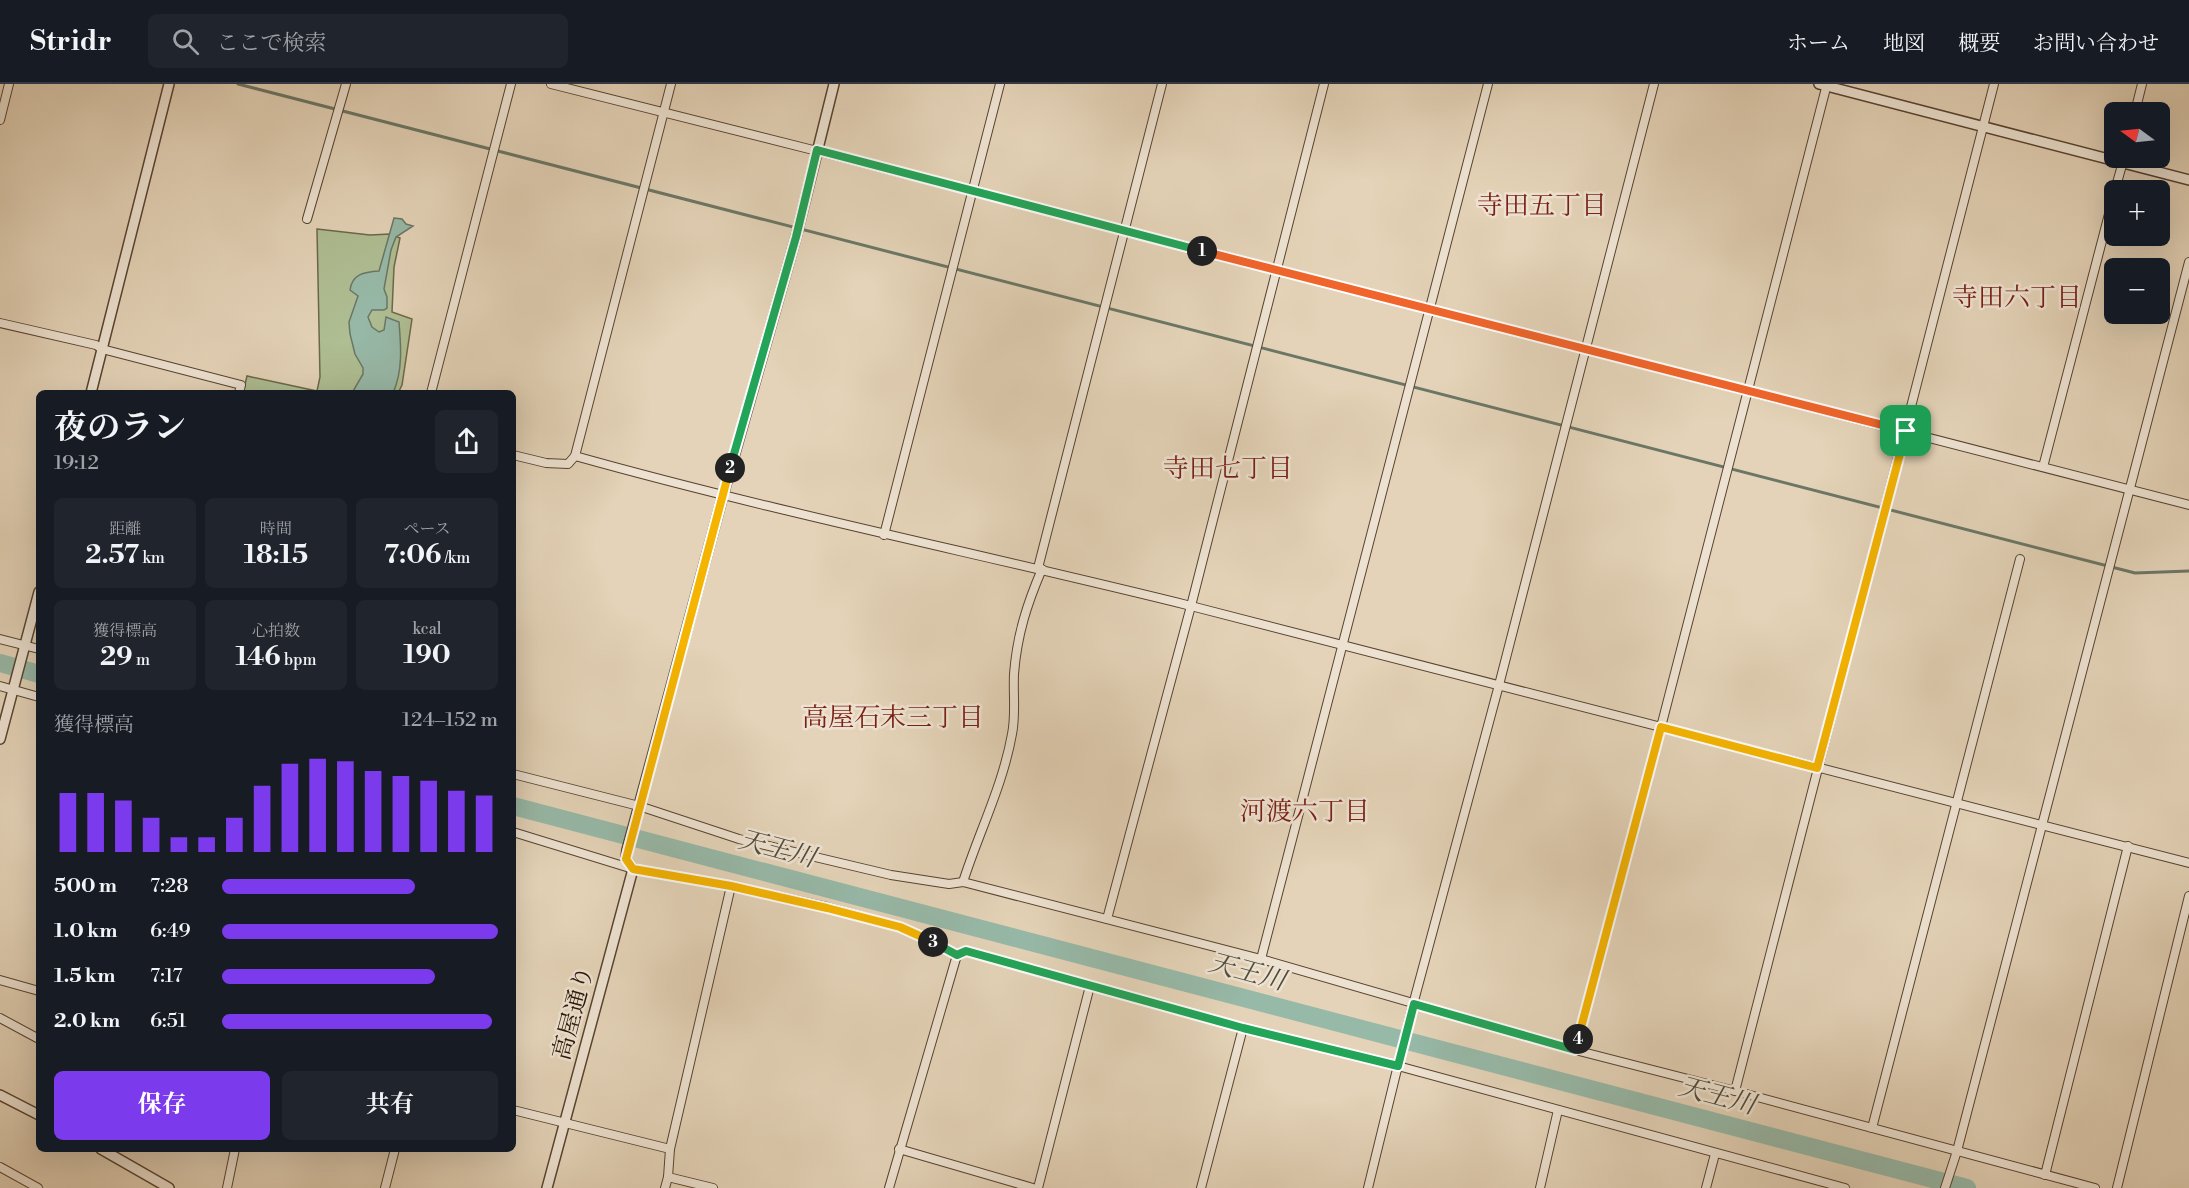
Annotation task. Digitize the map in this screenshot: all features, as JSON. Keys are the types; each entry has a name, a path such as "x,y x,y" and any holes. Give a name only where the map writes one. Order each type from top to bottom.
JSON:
{"street":[{"path":"0,120 9,84"},
{"path":"92,390 170,84"},
{"path":"307,219 346,84"},
{"path":"432,390 512,84"},
{"path":"551,84 817,150 2189,505"},
{"path":"516,456 546,463 568,464 575,456 671,84"},
{"path":"633,869 626,859 635,818 796,237 834,84"},
{"path":"884,535 1000,84"},
{"path":"963,882 994,800 1013,733 1014,676 1021,622 1040,568 1100,320 1162,84"},
{"path":"1107,919 1191,606 1324,84"},
{"path":"1261,960 1488,84"},
{"path":"1368,1188 1412,1008 1499,685 1654,84"},
{"path":"1735,1091 1994,84"},
{"path":"2138,102 2142,84"},
{"path":"1575,1050 1725,480 1824,85 1983,128 2104,156"},
{"path":"2149,168 2189,180"},
{"path":"2043,467 2104,233"},
{"path":"1945,1188 2189,262"},
{"path":"0,323 96,345 102,349 241,385 240,390"},
{"path":"575,456 884,535 1040,568 1191,606 2189,863"},
{"path":"1872,1128 2020,559"},
{"path":"0,739 36,604"},
{"path":"0,639 25,649 36,649"},
{"path":"0,686 13,687 36,696"},
{"path":"516,775 639,806 739,839 891,875 949,884 963,882 1107,919 1261,960 1412,1008 1872,1128 1955,1155 2095,1188"},
{"path":"516,833 633,869 731,886 900,927 957,955"},
{"path":"2045,1175 2128,846"},
{"name":"高屋通り","path":"548,1188 633,869"},
{"path":"665,1188 670,1149 731,886"},
{"path":"2117,1188 2189,896"},
{"path":"889,1188 957,955 966,951 1243,1028 1399,1062 1558,1110 1845,1188"},
{"path":"0,980 36,990"},
{"path":"1038,1188 1090,986"},
{"path":"0,1018 36,1037"},
{"path":"1201,1188 1243,1028"},
{"path":"0,1095 36,1113"},
{"path":"1540,1188 1558,1110"},
{"path":"516,1111 670,1149"},
{"path":"899,1149 1033,1188"},
{"path":"106,1152 169,1188"},
{"path":"227,1188 234,1152"},
{"path":"385,1188 394,1152"},
{"path":"1706,1188 1715,1154"},
{"path":"0,1167 38,1188"},
{"path":"668,1177 713,1188"}],"shaded area":[{"path":"394,218 402,219 406,224 413,226 396,237 391,250 384,289 387,308 372,310 368,317 372,327 379,332 384,330 386,317 399,322 401,349 396,385 394,390 354,390 363,374 363,368 355,354 350,334 349,322 358,296 350,290 351,285 353,280 360,275 379,271"},
{"path":"317,229 370,235 390,234 400,238 394,267 392,312 412,319 400,390 317,390 320,377"},
{"path":"247,376 312,390 244,390"}],"waterway":[{"path":"238,84 2135,573 2189,571"},
{"name":"天王川","path":"0,663 36,673"},
{"name":"天王川","path":"516,807 1967,1188"}],"district":[{"name":"寺田五丁目","path":"1542,206"},
{"name":"寺田六丁目","path":"2017,298"},
{"name":"寺田七丁目","path":"1228,469"},
{"name":"高屋石末三丁目","path":"893,718"},
{"name":"河渡六丁目","path":"1305,812"}],"route":[{"path":"817,150 1906,431 1817,768 1661,727 1575,1050 1414,1004 1398,1066 1243,1028 966,951 957,955 900,927 827,908 731,886 633,869 626,859 635,818 723,495 796,237 817,150"}]}
